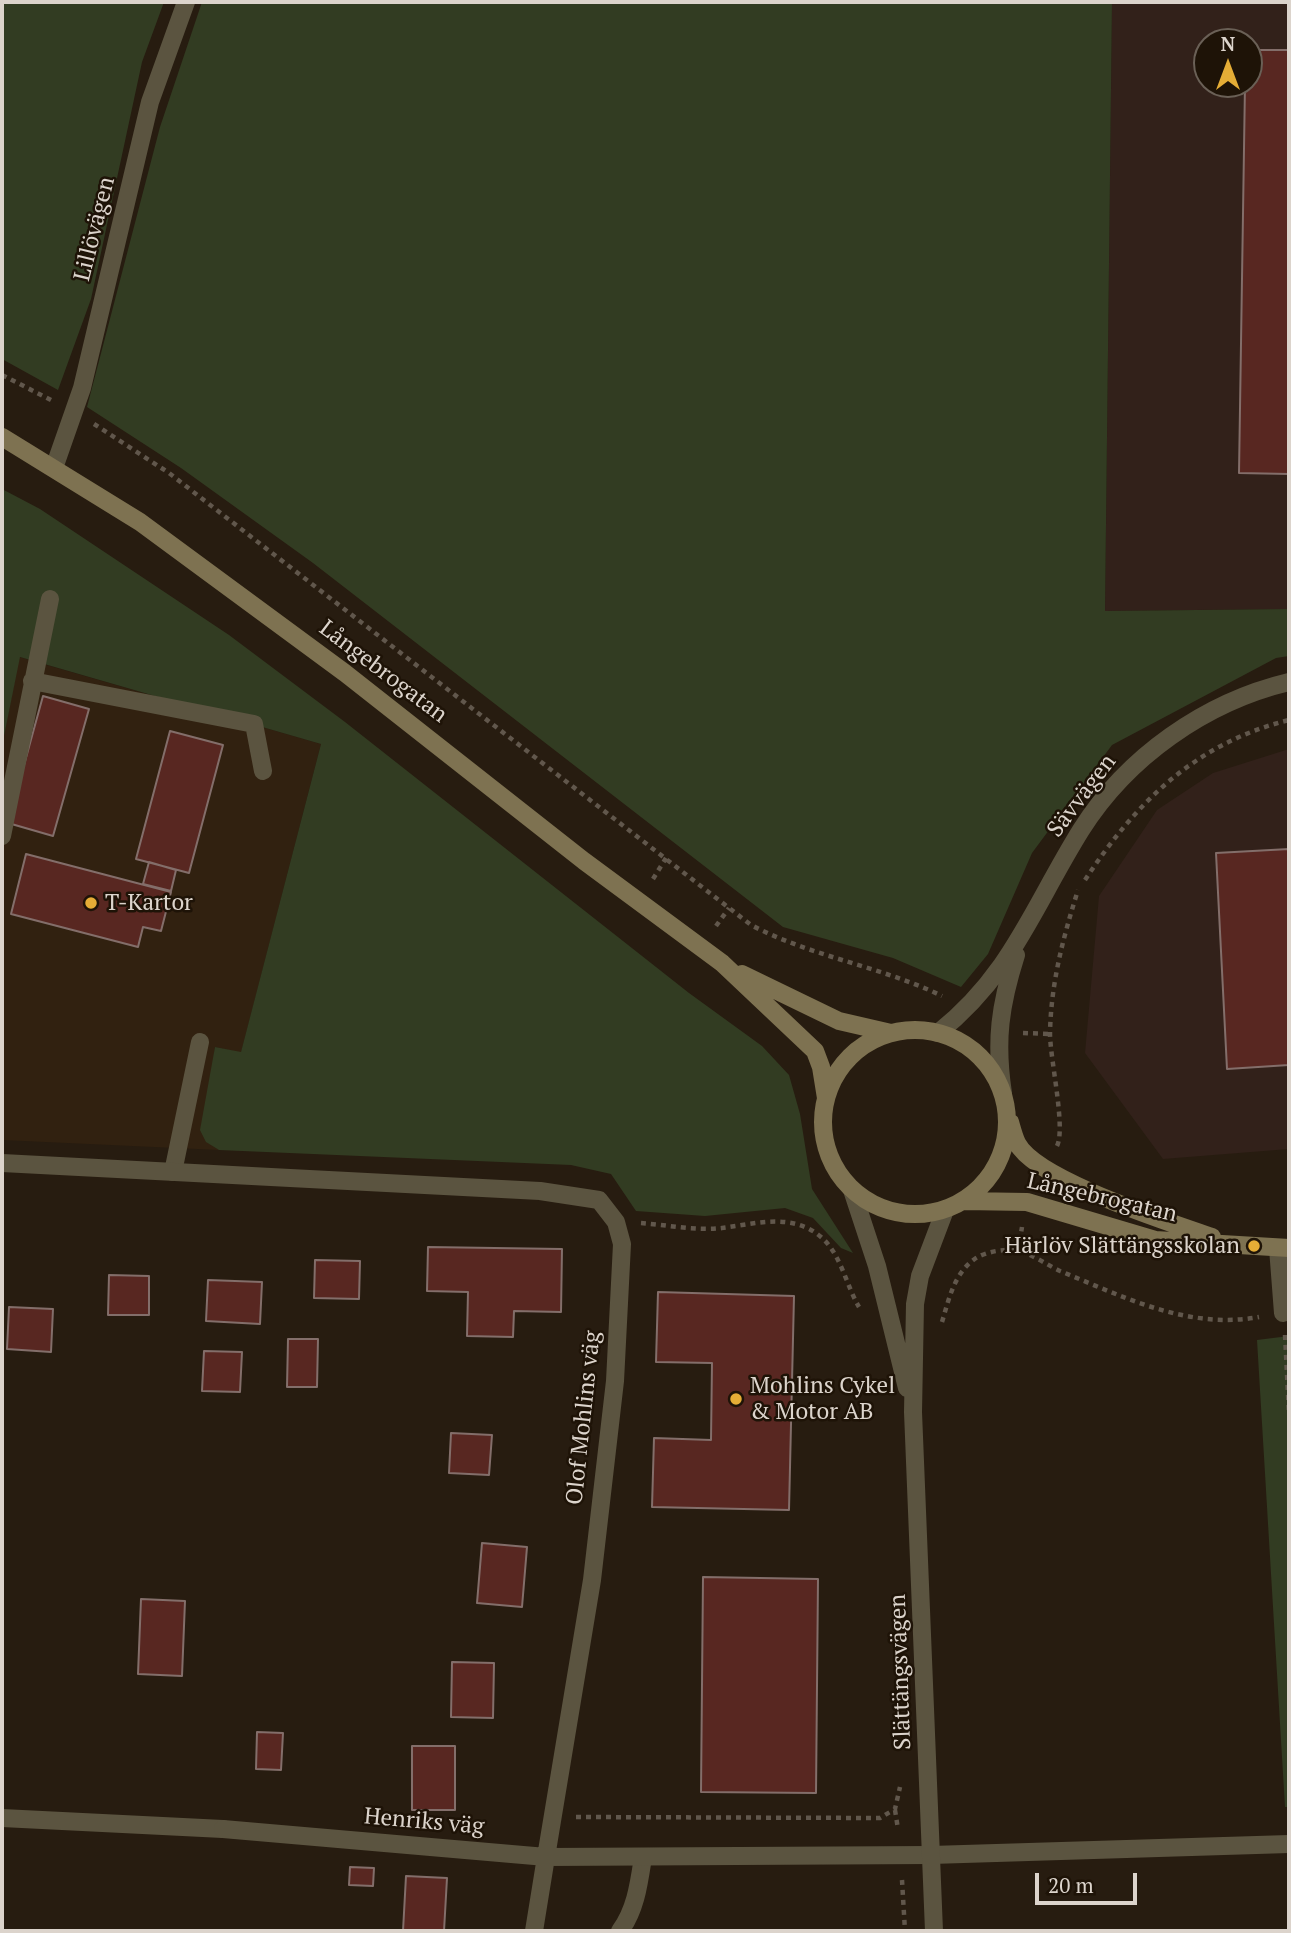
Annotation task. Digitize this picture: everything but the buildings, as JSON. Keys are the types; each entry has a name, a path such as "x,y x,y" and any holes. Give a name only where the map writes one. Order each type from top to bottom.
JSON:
{"main road":[{"name":"Långebrogatan","path":"2,437 140,522 334,665 584,861 722,963 815,1051 825,1098"},
{"name":"Långebrogatan","path":"722,963 839,1021 891,1033"},
{"path":"915,1030 938,1033 959,1041 978,1055 993,1072 1003,1093 1007,1113 1005,1143 993,1172 964,1201 945,1210 912,1215 880,1208 852,1190 836,1171 825,1147 822,1122 825,1098 835,1076 849,1057 869,1042 891,1033 915,1030"},
{"name":"Långebrogatan","path":"1007,1113 1017,1144 1046,1169 1112,1201 1229,1243"},
{"name":"Långebrogatan","path":"964,1201 1027,1202 1154,1240 1284,1248"}],"street":[{"name":"Lillövägen","path":"54,468 82,388 150,102 186,2"},
{"path":"2,836 50,599"},
{"path":"32,681 254,724 263,771"},
{"name":"Sävvägen","path":"938,1033 961,1016 978,998 1023,936 1082,829 1138,762 1201,717 1230,702 1289,682"},
{"name":"Sävvägen","path":"1003,1093 998,1030 1004,991 1023,936"},
{"path":"173,1172 200,1042"},
{"path":"2,1163 572,1194 598,1200 616,1222"},
{"name":"Slättängsvägen","path":"852,1190 877,1266 914,1412"},
{"name":"Slättängsvägen","path":"934,1931 914,1412 915,1304 924,1264 945,1210"},
{"name":"Olof Mohlins väg","path":"546,1857 592,1580 615,1381 622,1244 616,1222"},
{"path":"1283,1313 1284,1248"},
{"name":"Henriks väg","path":"2,1818 223,1829 546,1857"},
{"path":"534,1931 546,1857 931,1856 1289,1844"},
{"path":"620,1931 638,1894 643,1857"}],"path":[{"path":"2,375 72,412 169,473 751,925 787,944 913,982 942,996 961,1016"},
{"path":"1046,1169 1059,1142 1050,1034 1058,955 1078,890 1110,842 1142,803 1191,763 1256,728 1289,720"},
{"path":"653,879 666,858"},
{"path":"716,926 729,908"},
{"path":"998,1030 1050,1034"},
{"path":"1018,1251 1027,1202"},
{"path":"616,1222 721,1228 749,1222 787,1222 821,1237 845,1273 849,1290 865,1319"},
{"path":"942,1324 960,1274 976,1258 992,1252 1018,1251 1152,1308 1191,1318 1244,1320 1283,1313 1289,1414"},
{"path":"553,1816 726,1820 880,1818 895,1810 901,1784"}],"shaded area":[{"path":"1112,2 1289,2 1289,609 1105,611"},
{"path":"19,657 321,744 241,1053 215,1047 207,1142 219,1150 2,1140 2,746"},
{"path":"1289,749 1289,1149 1163,1159 1085,1053 1099,896 1157,810 1213,773"}],"green space":[{"path":"2,2 164,2 142,62 91,299 58,390 2,359"},
{"path":"202,2 1112,2 1105,611 1289,609 1289,656 1276,658 1112,745 1032,853 988,954 961,987 893,958 783,927 313,563 181,468 87,407 160,127"},
{"path":"2,489 40,509 229,635 345,722 689,993 762,1046 789,1075 800,1114 812,1189 853,1253 841,1248 813,1218 785,1208 705,1216 636,1211 611,1174 571,1165 219,1150 206,1142 200,1130 215,1047 241,1052 321,744 20,657 2,746"},
{"path":"1289,1336 1289,1807 1285,1807 1257,1340"}],"place":[{"name":"T-Kartor","path":"91,903"},
{"name":"Härlöv Slättängsskolan","path":"1254,1246"},
{"name":"Mohlins Cykel & Motor AB","path":"736,1399"}]}
